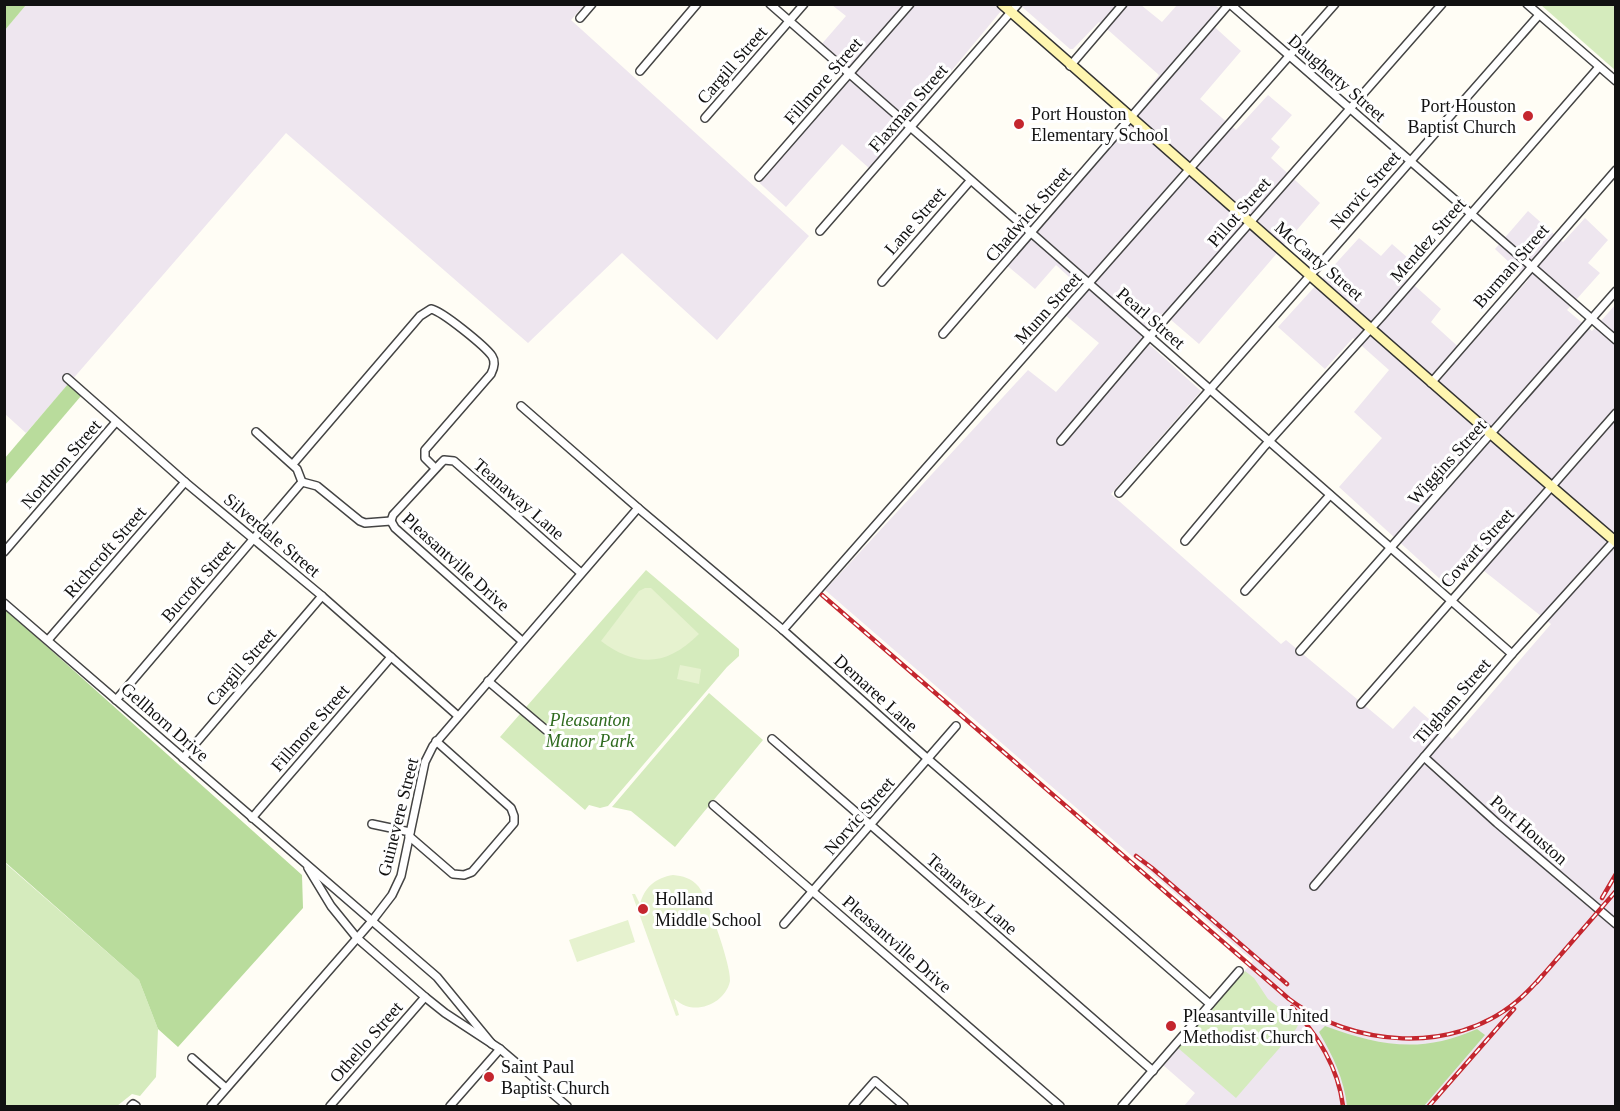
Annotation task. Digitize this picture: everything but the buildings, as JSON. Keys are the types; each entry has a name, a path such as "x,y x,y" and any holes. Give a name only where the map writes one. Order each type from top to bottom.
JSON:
{"main road":[{"name":"McCarty Street","path":"1002,4 1551,488 1615,540"}],"street":[{"path":"580,18 592,4"},
{"path":"640,71 697,4"},
{"name":"Pearl Street","path":"770,4 1512,654"},
{"name":"Cargill Street","path":"705,118 804,4"},
{"name":"Fillmore Street","path":"759,177 910,4"},
{"name":"Flaxman Street","path":"820,231 1018,4"},
{"path":"1070,66 1123,4"},
{"name":"Daugherty Street","path":"1229,4 1616,340"},
{"name":"Chadwick Street","path":"943,334 1229,4"},
{"name":"Munn Street","path":"783,630 1335,4"},
{"name":"Pillot Street","path":"1061,441 1150,336 1442,4"},
{"path":"1527,4 1616,81"},
{"name":"Norvic Street","path":"1119,493 1539,15"},
{"name":"Mendez Street","path":"1185,541 1599,67"},
{"name":"Burman Street","path":"1431,383 1616,170"},
{"name":"Lane Street","path":"882,282 970,181"},
{"name":"Wiggins Street","path":"1300,651 1616,291"},
{"path":"292,464 420,316 431,309 441,312 491,355 494,366 491,374 425,450 425,458 435,468 393,515 391,521"},
{"name":"Silverdale Street","path":"67,378 185,482 322,596 458,716"},
{"name":"Demaree Lane","path":"521,406 783,630 1210,1004"},
{"name":"Cowart Street","path":"1360,704 1616,413"},
{"name":"Northton Street","path":"4,552 116,422"},
{"path":"256,432 292,464 301,475 302,482"},
{"name":"Teanaway Lane","path":"435,468 444,460 454,461 581,573"},
{"name":"Richcroft Street","path":"48,640 185,482"},
{"name":"Pleasantville Drive","path":"302,482 317,486 360,521 365,523 391,521 395,528 522,641"},
{"name":"Bucroft Street","path":"116,700 302,482"},
{"path":"1245,591 1330,495"},
{"name":"Guinevere Street","path":"211,1107 386,905 397,886 425,762 436,741 638,508"},
{"name":"Tilgham Street","path":"1314,886 1512,654 1615,540"},
{"name":"Cargill Street","path":"183,758 322,596"},
{"name":"Gellhorn Drive","path":"4,603 437,977 492,1044"},
{"name":"Fillmore Street","path":"252,818 391,657"},
{"path":"488,681 546,730"},
{"name":"Norvic Street","path":"784,924 956,726"},
{"name":"Teanaway Lane","path":"772,739 1152,1071"},
{"path":"372,824 410,834 453,874 462,875 472,872 512,827 514,820 511,808 436,741"},
{"name":"Port Houston","path":"1424,757 1497,823 1616,924"},
{"name":"Pleasantville Drive","path":"713,806 1060,1107"},
{"name":"Gellhorn Drive","path":"305,864 331,906 357,938 425,997 500,1048 567,1107"},
{"path":"1122,1107 1239,971"},
{"name":"Othello Street","path":"330,1107 425,997"},
{"path":"450,1107 500,1048"},
{"path":"192,1058 226,1088"},
{"path":"853,1107 875,1082 904,1107"}],"shaded area":[{"path":"26,5 584,5 571,20 809,236 717,340 622,253 528,343 286,133 26,433 5,414 5,30"},
{"path":"832,5 1006,5 870,169 842,144 786,207 754,178 849,71 820,46 846,16"},
{"path":"1020,5 1141,5 1162,22 1177,5 1215,5 1219,8 1208,21 1241,51 1200,99 1236,130 1268,95 1292,115 1271,139 1280,147 1271,158 1320,203 1199,344 1163,313 1141,337 1201,391 1111,494 1281,644 1286,640 1393,729 1414,706 1452,739 1551,624 1474,563 1451,589 1339,487 1382,438 1354,412 1389,370 1353,338 1325,369 1278,327 1359,238 1381,256 1392,244 1416,265 1406,278 1441,309 1431,322 1464,352 1528,280 1495,249 1528,211 1563,242 1585,218 1608,240 1588,263 1600,273 1567,310 1592,331 1616,304 1615,1106 1184,1106 1195,1093 1163,1065 1253,961 825,590 1028,370 1056,392 1099,343 1059,310 1079,286 1056,265 1035,289 998,258 1028,223 1035,222 1159,75 1099,22 1073,49 1070,49"}],"green space":[{"path":"4,5 26,5 5,30"},
{"path":"1541,5 1615,5 1615,70"},
{"path":"68,384 81,396 5,485 5,458"},
{"name":"Pleasanton Manor Park","path":"646,570 739,649 739,656 727,667 608,806 600,808 589,805 585,810 500,737"},
{"path":"651,588 699,634 675,652 652,660 627,656 601,641 639,591"},
{"path":"5,609 302,875 303,908 178,1047 158,1029 139,980 5,862"},
{"path":"680,665 701,669 699,684 677,679"},
{"path":"709,693 763,740 675,847 631,811 612,807"},
{"path":"4,862 139,980 158,1029 156,1077 140,1096 132,1094 117,1106 5,1106"},
{"path":"673,875 690,879 702,892 713,917 730,974 728,988 724,994 707,1006 693,1007 674,999 679,1015 676,1016 632,894 635,894 640,904 645,892 652,884 661,878"},
{"path":"628,920 635,942 577,962 569,940"},
{"path":"1245,971 1254,978 1268,999 1299,1023 1236,1098 1178,1048"},
{"path":"1325,1026 1364,1038 1401,1044 1437,1042 1477,1029 1485,1035 1424,1106 1347,1106 1337,1068 1319,1032"}],"railway":[{"path":"822,595 1289,999 1315,1015 1342,1027 1372,1035 1403,1038 1433,1037 1463,1031 1490,1019 1519,999 1542,976"},
{"path":"1136,856 1287,984"},
{"path":"1602,898 1616,874"},
{"path":"1537,982 1616,891"},
{"path":"1292,1007 1310,1029 1332,1065 1343,1106"},
{"path":"1429,1106 1514,1009"}],"place":[{"name":"Port Houston Baptist Church","path":"1528,116"},
{"name":"Port Houston Elementary School","path":"1019,124"},
{"name":"Holland Middle School","path":"643,909"},
{"name":"Pleasantville United Methodist Church","path":"1171,1026"},
{"name":"Saint Paul Baptist Church","path":"489,1077"}]}
